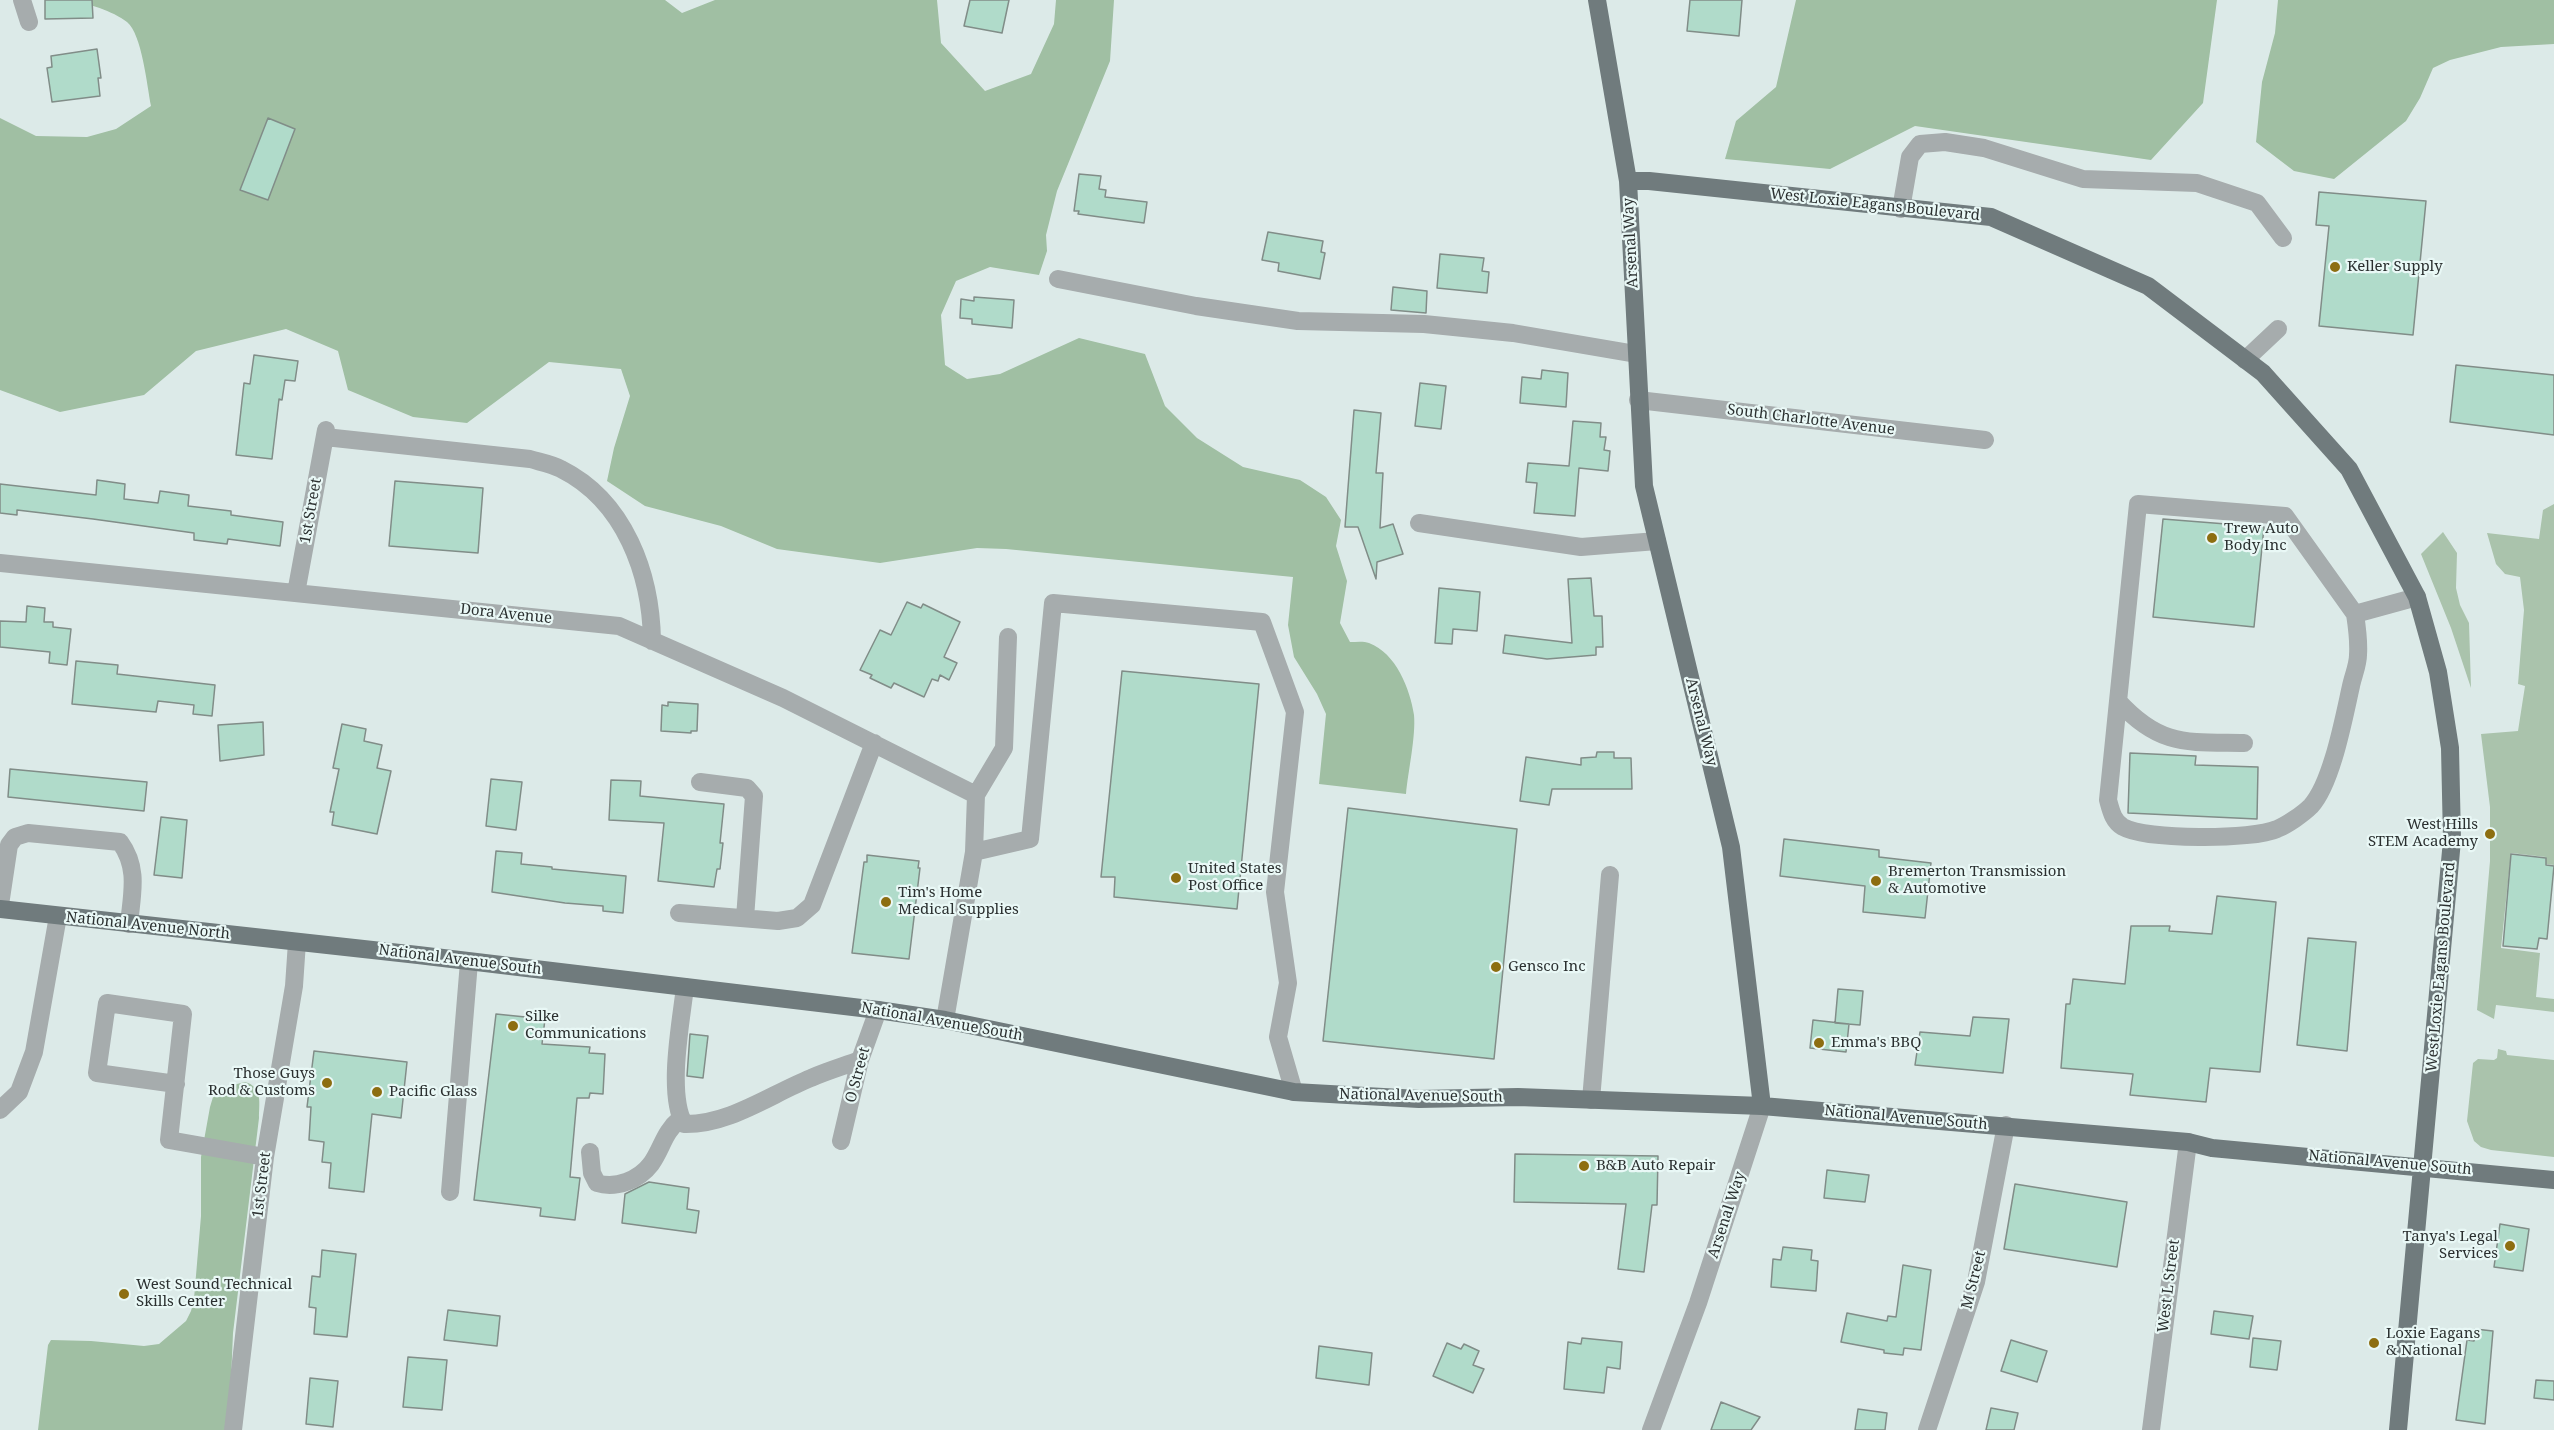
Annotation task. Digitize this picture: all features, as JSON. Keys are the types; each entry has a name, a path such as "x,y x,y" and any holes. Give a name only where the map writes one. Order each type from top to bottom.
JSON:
{"main road":[{"name":"Arsenal Way","path":"1597,0 1628,181 1644,486 1731,847 1762,1106"},
{"name":"West Loxie Eagans Boulevard","path":"1628,181 1649,181 1991,218 2148,286 2263,373 2348,468 2417,597 2438,672 2450,748 2452,840 2424,1166 2398,1430"},
{"name":"National Avenue North","path":"0,909 297,942"},
{"name":"National Avenue South","path":"297,942 878,1010 945,1020 1294,1092 1419,1099 1518,1097 1762,1106 2188,1142 2212,1148 2424,1166 2554,1180"}],"street":[{"path":"22,0 29,22"},
{"path":"1901,208 1910,157 1920,144 1945,142 1984,148 2083,178 2197,183 2257,203 2283,238"},
{"path":"1058,279 1196,306 1298,321 1424,324 1514,333 1636,354"},
{"path":"2245,360 2278,328"},
{"name":"South Charlotte Avenue","path":"1638,400 1985,440"},
{"name":"1st Street","path":"296,593 326,434 530,459 560,469 592,491 609,508 622,526 635,551 648,593 652,640"},
{"path":"2138,504 2285,516 2355,614 2358,658 2338,738 2321,791 2310,807 2276,829 2252,835 2189,836 2138,832 2123,827 2112,816 2108,800 2118,701 2138,504"},
{"path":"1419,523 1581,548 1657,541"},
{"name":"Dora Avenue","path":"0,563 619,626 783,698 976,795"},
{"path":"2355,614 2417,597"},
{"path":"974,852 1030,839 1053,603 1262,622 1295,712 1275,892 1288,983 1278,1037 1294,1092"},
{"path":"945,1020 974,852 976,795 1004,748 1008,637"},
{"path":"2118,701 2145,727 2167,738 2185,741 2244,743"},
{"path":"679,913 778,921 796,918 812,905 874,743"},
{"path":"700,782 747,788 754,796 745,918"},
{"path":"0,904 9,846 15,837 28,833 120,842 130,855 133,874 129,924"},
{"path":"1591,1100 1610,874"},
{"path":"0,1110 19,1092 33,1052 58,916"},
{"name":"1st Street","path":"233,1430 265,1157 294,986 297,942"},
{"path":"450,1192 469,962"},
{"path":"685,987 676,1054 677,1090 684,1124 698,1124 729,1114 764,1101 810,1078 860,1060"},
{"path":"176,1084 97,1073 107,1003 183,1014 176,1084 169,1140 265,1157"},
{"name":"O Street","path":"841,1141 860,1060 878,1010"},
{"name":"Arsenal Way","path":"1651,1430 1698,1303 1762,1106"},
{"path":"590,1152 592,1173 597,1183 607,1186 626,1183 644,1172 652,1163 670,1127 681,1118"},
{"name":"M Street","path":"1928,1430 1976,1282 2006,1125"},
{"name":"West L Street","path":"2151,1430 2188,1142"}],"green space":[{"path":"70,0 665,0 682,13 715,0 937,0 941,43 985,91 1031,74 1054,24 1056,0 1114,0 1110,61 1057,191 1046,235 1047,251 1039,275 990,267 956,281 941,315 945,365 967,379 1000,374 1079,338 1145,354 1165,406 1197,438 1243,467 1300,480 1326,497 1341,520 1336,546 1347,581 1340,623 1350,642 1369,643 1387,655 1405,683 1412,705 1414,733 1406,794 1319,784 1326,714 1317,694 1294,657 1288,625 1293,577 1006,549 977,548 880,563 777,549 721,526 645,506 607,481 614,448 630,396 621,369 549,362 467,423 413,417 348,390 338,351 286,329 196,351 144,395 60,412 0,390 0,118 36,136 87,137 116,129 151,106 140,49 132,28 127,22 107,11"},
{"path":"1796,0 2217,0 2203,103 2151,160 1915,126 1830,169 1725,159 1736,121 1776,87"},
{"path":"2278,0 2554,0 2554,44 2501,47 2450,60 2433,68 2420,98 2406,121 2334,179 2294,171 2256,142 2262,82 2275,33"},
{"path":"2554,504 2554,865 2546,864 2546,857 2511,853 2501,948 2540,953 2536,997 2554,999 2554,1012 2496,1005 2494,1019 2477,1010 2490,861 2490,807 2481,734 2518,731 2525,686 2518,684 2524,610 2520,577 2505,574 2496,564 2487,533 2539,539 2543,510"},
{"path":"2443,532 2457,553 2456,588 2460,605 2469,623 2471,688 2451,628 2421,554"},
{"path":"2498,1049 2506,1051 2507,1055 2554,1060 2554,1157 2491,1150 2481,1147 2474,1141 2467,1121 2473,1063 2478,1059 2494,1060 2497,1058"},
{"path":"245,1082 255,1088 259,1096 259,1118 233,1333 230,1403 226,1430 38,1430 48,1345 51,1340 144,1346 159,1344 186,1321 194,1299 201,1216 201,1157 210,1107 213,1097 221,1088"}],"building":[{"path":"45,0 92,0 93,18 45,19"},
{"path":"970,0 1009,0 1002,33 964,26"},
{"path":"1690,0 1742,0 1739,36 1687,31"},
{"path":"97,49 101,78 98,78 100,96 52,102 47,68 52,67 51,56"},
{"path":"268,118 295,129 268,200 240,190"},
{"path":"1079,174 1101,176 1099,189 1106,190 1105,197 1147,202 1144,223 1078,214 1079,211 1074,211"},
{"path":"2319,192 2426,201 2413,335 2319,326 2329,226 2316,225"},
{"path":"1268,232 1323,241 1321,252 1325,253 1320,279 1278,271 1279,263 1262,260"},
{"path":"1440,254 1484,258 1482,271 1489,272 1487,293 1437,288"},
{"path":"1393,287 1427,291 1426,313 1391,310"},
{"path":"974,297 1014,300 1012,328 972,324 972,319 960,318 961,299 974,301"},
{"path":"254,355 298,361 295,381 285,380 282,400 279,399 272,459 236,455 244,383 250,384"},
{"path":"2456,365 2554,375 2554,435 2450,422"},
{"path":"1542,370 1568,373 1566,407 1520,403 1522,377 1541,379"},
{"path":"1420,383 1446,386 1441,429 1415,426"},
{"path":"1354,410 1381,413 1376,473 1383,473 1380,528 1393,524 1403,554 1377,562 1376,579 1358,527 1345,527"},
{"path":"1573,421 1601,423 1600,437 1606,437 1604,450 1610,451 1608,471 1579,468 1575,516 1534,513 1537,483 1526,482 1528,463 1569,466"},
{"path":"97,480 125,484 124,499 158,503 160,491 189,495 188,506 231,511 231,515 283,522 280,546 228,539 227,544 194,540 194,533 17,510 17,515 0,513 0,484 96,495"},
{"path":"395,481 483,488 478,553 389,546"},
{"path":"2163,519 2264,527 2254,627 2153,617"},
{"path":"1591,578 1594,616 1602,616 1603,647 1596,647 1596,655 1547,659 1503,653 1505,635 1572,643 1568,579"},
{"path":"1439,588 1480,592 1477,631 1453,629 1452,644 1435,643"},
{"path":"907,602 921,608 923,604 960,622 944,657 957,663 949,680 940,675 938,681 932,679 924,697 894,683 891,688 870,678 872,675 860,670 880,630 891,635"},
{"path":"27,606 45,608 44,622 53,622 53,627 71,629 67,665 49,663 50,652 0,647 0,621 26,622"},
{"path":"76,661 118,665 117,674 215,685 212,716 193,714 194,705 158,701 156,712 72,704"},
{"path":"1122,671 1259,684 1237,909 1114,897 1115,877 1101,877"},
{"path":"668,702 698,704 697,731 691,731 691,733 661,731 662,705 668,706"},
{"path":"263,722 264,755 220,761 218,725"},
{"path":"342,724 366,729 364,741 382,745 377,768 391,771 377,834 332,825 334,812 330,812 339,769 333,768"},
{"path":"1597,752 1614,752 1614,758 1631,758 1632,789 1552,789 1549,805 1520,801 1526,757 1581,765 1581,758 1596,757"},
{"path":"2130,753 2196,756 2195,765 2258,767 2257,819 2128,813"},
{"path":"10,769 147,782 144,811 8,797"},
{"path":"491,779 522,782 516,830 486,826"},
{"path":"611,780 641,781 640,796 724,804 720,869 717,869 714,887 658,881 664,823 609,820"},
{"path":"1348,808 1517,829 1494,1059 1323,1041"},
{"path":"161,817 187,820 182,878 154,875"},
{"name":"Bremerton Transmission & Automotive","path":"1784,839 1879,850 1879,857 1931,863 1925,918 1863,912 1865,886 1780,876"},
{"path":"496,851 522,853 521,864 626,876 623,913 603,911 603,906 492,892"},
{"path":"2511,854 2546,858 2546,865 2554,866 2547,939 2539,938 2537,949 2503,946"},
{"path":"867,855 919,861 909,959 852,953 864,862 867,862"},
{"path":"2217,896 2276,902 2260,1072 2210,1068 2206,1102 2130,1095 2133,1074 2061,1068 2066,1004 2070,1004 2073,979 2125,984 2131,926 2170,926 2169,931 2212,934"},
{"path":"2308,938 2356,942 2347,1051 2297,1045"},
{"path":"1838,989 1863,991 1860,1025 1835,1023"},
{"path":"496,1014 545,1019 542,1044 590,1047 589,1053 605,1054 603,1094 590,1093 589,1098 577,1098 570,1177 580,1178 575,1220 540,1216 541,1208 474,1200"},
{"path":"1973,1017 2009,1019 2003,1073 1915,1065 1920,1032 1970,1036"},
{"path":"1813,1020 1849,1024 1846,1052 1810,1048"},
{"path":"690,1034 708,1036 703,1078 687,1076"},
{"path":"314,1051 407,1062 401,1118 372,1114 364,1192 329,1188 331,1163 322,1162 324,1142 309,1140 311,1107 307,1107"},
{"path":"1515,1154 1658,1156 1657,1205 1652,1205 1644,1272 1618,1269 1626,1204 1514,1202"},
{"path":"1827,1170 1869,1175 1865,1202 1824,1198"},
{"path":"649,1182 689,1188 687,1209 699,1211 696,1233 622,1223 625,1194"},
{"path":"2015,1184 2127,1202 2117,1267 2004,1249"},
{"path":"2500,1224 2529,1229 2523,1271 2494,1267"},
{"path":"1783,1247 1812,1250 1811,1260 1818,1261 1816,1291 1771,1287 1773,1259 1781,1260"},
{"path":"322,1250 356,1254 347,1337 314,1334 316,1308 309,1307 312,1276 320,1277"},
{"path":"1903,1265 1931,1270 1921,1350 1904,1348 1903,1355 1884,1353 1884,1350 1841,1342 1847,1313 1887,1321 1888,1316 1896,1317"},
{"path":"448,1310 500,1316 497,1346 444,1340"},
{"path":"2214,1311 2253,1316 2249,1339 2211,1334"},
{"path":"2475,1329 2493,1331 2485,1424 2456,1420 2467,1340 2474,1341"},
{"path":"1582,1338 1622,1342 1620,1369 1607,1367 1604,1393 1564,1389 1568,1342 1581,1344"},
{"path":"2253,1338 2281,1341 2277,1370 2250,1367"},
{"path":"2011,1340 2047,1351 2037,1382 2001,1371"},
{"path":"1447,1343 1461,1349 1464,1344 1479,1351 1473,1365 1484,1369 1473,1393 1433,1376"},
{"path":"1319,1346 1372,1353 1369,1385 1316,1378"},
{"path":"408,1357 447,1360 442,1410 403,1407"},
{"path":"310,1378 338,1381 333,1427 306,1424"},
{"path":"2536,1380 2554,1381 2554,1400 2534,1398"},
{"path":"1721,1402 1760,1417 1751,1430 1711,1430"},
{"path":"1991,1408 2018,1413 2014,1430 1986,1430"},
{"path":"1858,1409 1887,1413 1885,1430 1855,1430"}],"place":[{"name":"Keller Supply","path":"2335,267"},
{"name":"Trew Auto Body Inc","path":"2212,538"},
{"name":"West Hills STEM Academy","path":"2490,834"},
{"name":"United States Post Office","path":"1176,878"},
{"name":"Bremerton Transmission & Automotive","path":"1876,881"},
{"name":"Tim's Home Medical Supplies","path":"886,902"},
{"name":"Gensco Inc","path":"1496,967"},
{"name":"Silke Communications","path":"513,1026"},
{"name":"Emma's BBQ","path":"1819,1043"},
{"name":"Those Guys Rod & Customs","path":"327,1083"},
{"name":"Pacific Glass","path":"377,1092"},
{"name":"B&B Auto Repair","path":"1584,1166"},
{"name":"Tanya's Legal Services","path":"2510,1246"},
{"name":"West Sound Technical Skills Center","path":"124,1294"},
{"name":"Loxie Eagans & National","path":"2374,1343"}]}
